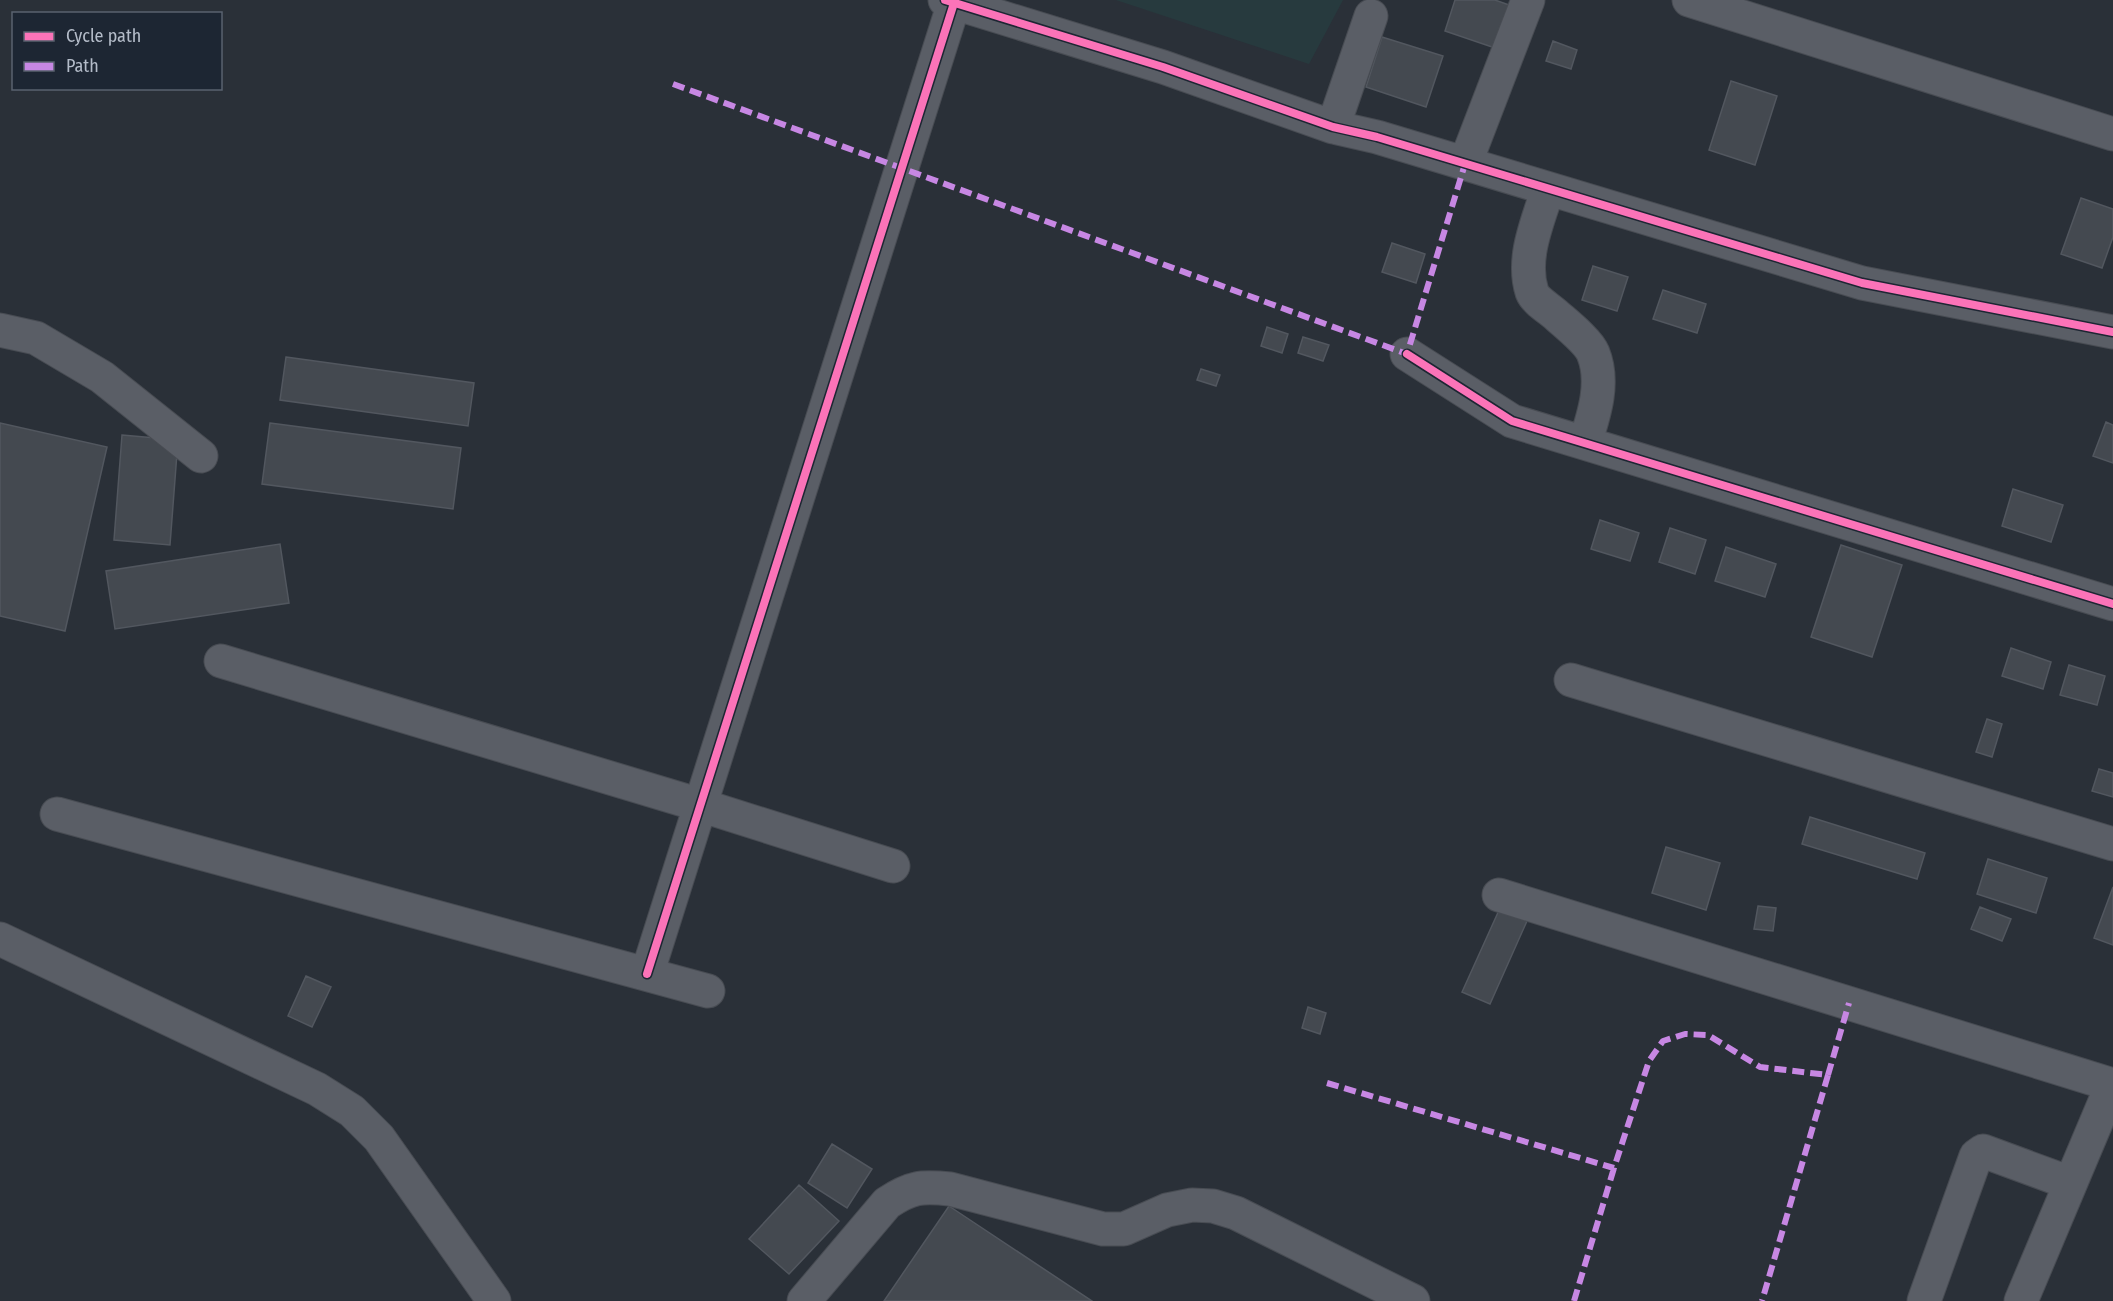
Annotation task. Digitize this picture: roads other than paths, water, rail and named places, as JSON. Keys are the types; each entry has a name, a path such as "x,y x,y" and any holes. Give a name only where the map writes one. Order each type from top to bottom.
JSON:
{"street":[{"path":"1465,164 1528,0"},
{"path":"1689,0 2113,134"},
{"path":"646,974 950,2 1163,67 1333,127 1377,137 1862,283 2113,332"},
{"path":"1333,127 1371,16"},
{"path":"1548,189 1534,234 1528,266 1533,294 1593,352 1598,377 1596,408 1585,443"},
{"path":"0,330 36,338 102,377 201,456"},
{"path":"1407,354 1512,421 2113,604"},
{"path":"221,661 893,866"},
{"path":"1571,680 2113,844"},
{"path":"57,814 708,991"},
{"path":"1499,895 2112,1085 2021,1301"},
{"path":"0,939 317,1089 352,1111 379,1138 494,1301"},
{"path":"1924,1301 1976,1156 1983,1151 2070,1183"},
{"path":"804,1301 887,1203 902,1193 924,1186 950,1189 1103,1230 1124,1229 1167,1210 1192,1205 1214,1206 1236,1213 1413,1301"}]}
